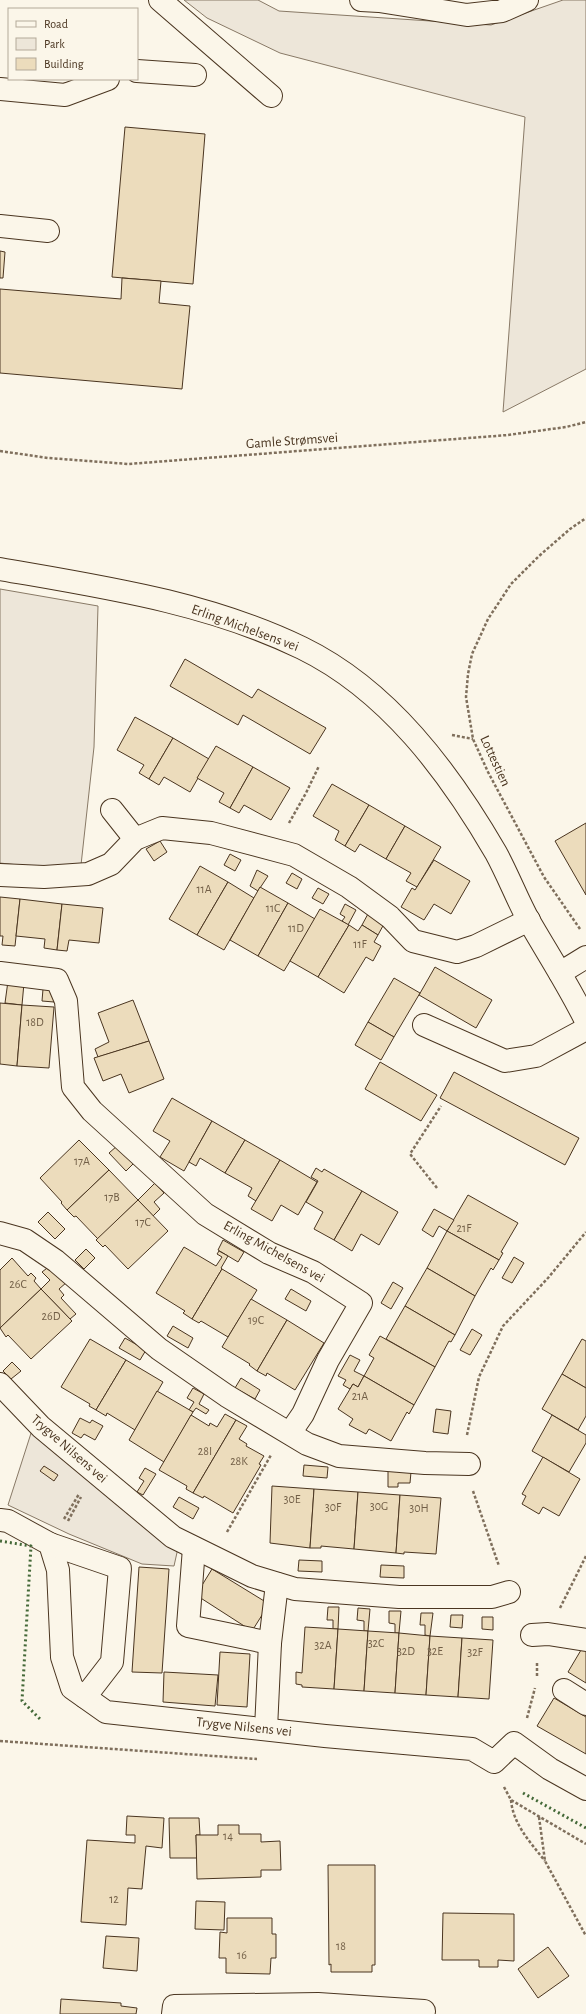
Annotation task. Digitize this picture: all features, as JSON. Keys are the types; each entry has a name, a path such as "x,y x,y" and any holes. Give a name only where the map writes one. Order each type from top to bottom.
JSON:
{"street":[{"path":"160,0 271,96"},
{"path":"373,0 450,6 468,15 502,11 527,0"},
{"path":"138,70 195,75"},
{"path":"0,89 65,95 105,80"},
{"path":"0,226 48,231"},
{"name":"Erling Michelsens vei","path":"0,569 114,589 201,610 275,636 304,649 334,667 388,711 420,742 445,775 496,854 529,920 586,1021"},
{"path":"112,810 135,839"},
{"path":"0,875 44,876 88,874 110,864 135,839 162,828 211,832 294,855 349,887 390,917 412,941 457,952 476,946 529,920"},
{"path":"560,973 586,957"},
{"name":"Erling Michelsens vei","path":"0,972 58,980 66,1001 73,1087 92,1111 205,1214 270,1253 313,1272 361,1303 328,1360 303,1414 287,1432"},
{"path":"424,1025 505,1060 536,1056 586,1029"},
{"path":"0,1233 25,1240 44,1253 159,1349 227,1396 308,1444 339,1456 425,1463 469,1464"},
{"name":"Trygve Nilsens vei","path":"0,1384 41,1427 172,1537 252,1576 296,1589 399,1597 492,1597 509,1592"},
{"path":"0,1520 8,1521 52,1545 120,1568 112,1662 85,1697"},
{"name":"Trygve Nilsens vei","path":"52,1545 58,1570 62,1657 72,1688 106,1712 325,1736 472,1749 494,1762"},
{"path":"203,1552 188,1626 270,1643"},
{"path":"266,1729 270,1643 277,1584"},
{"path":"540,1634 586,1640"},
{"path":"564,1690 586,1704"},
{"path":"494,1762 514,1743 550,1769 586,1790"},
{"path":"173,2014 174,2006 318,2004 424,2011"}],"path":[{"name":"Gamle Strømsvei","path":"0,451 48,458 128,464 508,435 566,428 586,422"},
{"name":"Lottestien","path":"582,932 544,877 488,772 473,739 466,697 472,654 488,619 511,584 570,529 586,518"},
{"path":"445,733 473,739"},
{"path":"291,820 319,766"},
{"path":"437,1188 410,1154 441,1106"},
{"path":"509,1592 473,1497 466,1437 479,1377 503,1326 548,1278 586,1232"},
{"path":"203,1552 287,1432"},
{"path":"52,1545 77,1495 85,1489 95,1473"},
{"path":"67,1523 81,1497"},
{"path":"514,1743 524,1728 537,1676 536,1650 540,1634 551,1624 586,1556"},
{"path":"494,1762 511,1800 512,1810 520,1829 545,1861 586,1936"},
{"path":"511,1800 586,1844"},
{"path":"539,1817 545,1861"}],"green space":[{"path":"184,0 258,0 279,11 491,25 563,0 586,0 586,369 503,412 525,117 280,53 207,18"},
{"path":"0,589 98,606 94,747 81,865 45,868 0,863"},
{"path":"33,1427 178,1548 174,1566 142,1564 69,1534 8,1505"}],"building":[{"path":"125,127 205,134 193,284 112,277"},
{"path":"0,251 5,252 3,278 0,278"},
{"path":"122,278 161,281 159,303 190,306 182,389 0,373 0,289 121,299"},
{"path":"185,659 252,698 258,689 326,728 310,754 243,715 238,725 170,686"},
{"path":"135,717 173,738 149,779 139,773 144,765 117,750"},
{"path":"173,738 209,759 190,792 164,777 159,785 149,779"},
{"path":"216,746 253,767 230,808 219,802 224,793 197,778"},
{"path":"253,767 290,788 271,820 244,805 239,813 230,808"},
{"path":"332,784 369,805 345,846 335,840 339,831 313,816"},
{"path":"369,805 405,826 386,859 360,844 355,852 345,846"},
{"path":"586,823 586,895 555,841"},
{"path":"405,826 441,847 417,887 406,881 411,873 386,859"},
{"path":"160,841 167,852 154,861 146,849"},
{"path":"230,854 241,860 235,871 224,865"},
{"path":"434,860 470,881 451,914 434,904 424,920 401,907 412,888 415,890"},
{"path":"200,866 228,882 197,935 169,919"},
{"path":"257,870 268,876 258,891 250,886"},
{"path":"292,873 302,879 297,889 286,883"},
{"path":"228,882 254,898 224,950 197,935"},
{"path":"260,887 288,903 258,956 230,940"},
{"path":"318,888 329,894 323,904 312,898"},
{"path":"0,897 20,899 15,946 2,945 3,936 0,936"},
{"path":"20,899 62,904 57,950 44,948 45,939 16,936"},
{"path":"288,903 315,919 284,971 258,956"},
{"path":"62,904 103,908 99,943 69,940 67,951 57,950"},
{"path":"345,904 356,910 348,925 342,921 345,917 340,914"},
{"path":"320,909 349,925 318,977 290,961"},
{"path":"369,912 385,922 378,935 362,925"},
{"path":"349,925 358,931 362,925 378,935 374,942 381,946 373,961 366,957 344,993 318,977"},
{"path":"435,967 492,1000 476,1028 419,995"},
{"path":"394,978 420,993 394,1037 368,1022"},
{"path":"8,981 24,983 22,1005 5,1003"},
{"path":"43,989 55,990 54,1002 42,1001"},
{"path":"133,1000 149,1041 98,1057 95,1049 109,1042 98,1013"},
{"path":"0,1003 22,1005 17,1066 0,1064"},
{"path":"22,1005 54,1007 49,1068 17,1066"},
{"path":"368,1022 394,1037 381,1060 355,1045"},
{"path":"149,1041 164,1079 129,1093 121,1074 103,1081 94,1058"},
{"path":"380,1062 437,1095 421,1121 365,1089"},
{"path":"454,1072 579,1138 565,1165 440,1098"},
{"path":"172,1098 212,1121 184,1171 160,1157 170,1141 153,1131"},
{"path":"212,1121 245,1140 225,1173 200,1158 196,1166 189,1162"},
{"path":"79,1140 109,1170 67,1210 61,1203 62,1202 40,1178"},
{"path":"245,1140 280,1160 256,1201 248,1196 252,1188 225,1173"},
{"path":"117,1146 134,1163 126,1171 109,1153"},
{"path":"280,1160 317,1182 298,1215 281,1205 272,1221 251,1209"},
{"path":"316,1168 322,1172 324,1169 362,1191 334,1240 314,1229 323,1212 306,1202 318,1181 311,1177"},
{"path":"109,1170 138,1200 98,1239 76,1216 74,1217 67,1210"},
{"path":"155,1183 164,1193 154,1202 160,1209 153,1216 138,1200"},
{"path":"362,1191 398,1212 379,1245 361,1234 352,1251 334,1240"},
{"path":"468,1195 518,1223 501,1252 503,1253 499,1260 447,1231"},
{"path":"138,1200 168,1231 128,1269 105,1245 103,1247 96,1240"},
{"path":"434,1209 454,1220 447,1231 439,1226 433,1237 422,1230"},
{"path":"48,1212 65,1229 55,1239 38,1222"},
{"path":"447,1231 499,1260 493,1270 491,1268 475,1296 427,1268"},
{"path":"223,1240 244,1252 238,1262 218,1250"},
{"path":"184,1247 216,1266 222,1257 217,1254 219,1251 228,1256 221,1268 222,1269 192,1319 183,1313 185,1311 156,1293"},
{"path":"86,1249 95,1258 84,1269 75,1260"},
{"path":"514,1257 524,1263 512,1283 502,1278"},
{"path":"12,1258 28,1276 31,1273 36,1278 34,1281 41,1289 0,1328 0,1270"},
{"path":"51,1265 67,1282 59,1289 64,1295 61,1298 76,1314 70,1319 41,1289 50,1280 42,1272"},
{"path":"427,1268 475,1296 455,1335 405,1306"},
{"path":"222,1269 257,1290 228,1337 201,1321 199,1323 192,1319"},
{"path":"393,1282 403,1288 391,1309 381,1303"},
{"path":"41,1289 72,1321 31,1359 8,1335 6,1337 0,1328"},
{"path":"291,1289 311,1301 306,1311 285,1299"},
{"path":"251,1299 287,1320 257,1371 249,1365 250,1364 222,1347"},
{"path":"405,1306 455,1335 451,1342 449,1341 435,1367 386,1339"},
{"path":"287,1320 324,1343 295,1390 267,1373 266,1376 257,1371"},
{"path":"173,1326 193,1338 188,1348 167,1336"},
{"path":"472,1329 482,1335 470,1355 460,1350"},
{"path":"380,1336 435,1367 414,1405 364,1376 374,1358 369,1355"},
{"path":"125,1338 146,1350 140,1360 119,1348"},
{"path":"90,1339 126,1360 96,1410 89,1406 90,1404 61,1387"},
{"path":"582,1339 586,1341 586,1388 562,1374"},
{"path":"350,1355 360,1360 354,1371 364,1376 358,1387 353,1384 350,1389 343,1385 346,1380 338,1376"},
{"path":"126,1360 163,1382 135,1430 107,1413 106,1416 96,1410"},
{"path":"12,1362 21,1371 11,1379 3,1371"},
{"path":"562,1374 586,1388 586,1416 578,1430 542,1409"},
{"path":"364,1376 414,1405 409,1414 407,1412 391,1441 369,1429 366,1434 349,1425 353,1419 338,1409 353,1384 358,1387"},
{"path":"241,1378 260,1390 255,1399 235,1388"},
{"path":"193,1388 204,1394 199,1404 209,1410 206,1414 196,1408 193,1412 189,1410 194,1402 187,1398"},
{"path":"157,1391 193,1412 164,1462 129,1440"},
{"path":"436,1409 451,1411 448,1434 433,1432"},
{"path":"225,1414 236,1420 193,1493 186,1489 187,1486 159,1470 191,1415 209,1426 210,1423 217,1427"},
{"path":"552,1415 586,1435 586,1443 569,1472 532,1451"},
{"path":"80,1418 90,1423 92,1420 103,1426 95,1440 84,1434 81,1438 72,1433"},
{"path":"236,1420 247,1426 239,1439 247,1444 246,1446 264,1456 259,1464 261,1465 233,1513 204,1496 203,1498 193,1493"},
{"path":"543,1457 580,1479 559,1516 543,1507 539,1514 522,1504 526,1496 522,1494"},
{"path":"304,1465 328,1467 327,1478 303,1476"},
{"path":"44,1466 58,1475 54,1481 40,1471"},
{"path":"145,1468 156,1474 143,1495 137,1492 144,1481 139,1478"},
{"path":"388,1471 411,1472 410,1483 398,1483 398,1487 388,1487"},
{"path":"272,1486 314,1489 310,1548 270,1543"},
{"path":"314,1489 358,1492 354,1549 321,1546 321,1548 310,1548"},
{"path":"358,1492 400,1495 396,1553 354,1549"},
{"path":"400,1495 441,1498 436,1554 396,1553"},
{"path":"179,1497 199,1508 193,1519 173,1507"},
{"path":"299,1560 322,1561 322,1572 298,1571"},
{"path":"381,1565 404,1566 404,1578 380,1577"},
{"path":"139,1567 169,1569 162,1673 132,1672"},
{"path":"212,1569 269,1604 252,1631 196,1595"},
{"path":"328,1607 339,1607 338,1629 333,1629 333,1620 327,1620"},
{"path":"358,1608 370,1609 368,1631 364,1631 364,1621 357,1620"},
{"path":"389,1611 401,1611 399,1633 395,1633 395,1624 389,1623"},
{"path":"421,1613 433,1613 430,1636 425,1635 425,1625 420,1625"},
{"path":"451,1615 463,1615 462,1628 450,1627"},
{"path":"482,1617 493,1617 493,1630 482,1629"},
{"path":"305,1627 338,1629 334,1689 302,1687 302,1685 296,1684 296,1672 302,1673"},
{"path":"338,1629 368,1631 364,1691 334,1689"},
{"path":"368,1631 399,1633 395,1693 364,1691"},
{"path":"399,1633 430,1636 426,1695 395,1693"},
{"path":"430,1636 462,1638 458,1697 426,1695"},
{"path":"462,1638 493,1640 489,1699 458,1697"},
{"path":"584,1645 586,1645 586,1683 568,1672"},
{"path":"220,1652 250,1654 247,1707 217,1705"},
{"path":"164,1672 218,1675 215,1706 163,1702"},
{"path":"554,1698 586,1717 586,1754 537,1726"},
{"path":"127,1816 164,1818 162,1848 146,1846 142,1889 128,1888 126,1925 81,1922 87,1840 135,1843 135,1835 126,1835"},
{"path":"169,1818 199,1818 200,1835 196,1835 197,1858 170,1858"},
{"path":"218,1825 239,1825 239,1834 261,1834 261,1842 280,1841 281,1870 261,1870 261,1877 197,1879 196,1835 218,1835"},
{"path":"328,1865 375,1865 375,1965 372,1965 372,1972 331,1972 331,1964 329,1965"},
{"path":"196,1901 225,1902 224,1930 195,1929"},
{"path":"443,1913 514,1914 514,1961 498,1960 498,1967 479,1967 479,1960 442,1960"},
{"path":"227,1918 272,1918 272,1934 276,1934 276,1958 271,1958 270,1974 226,1973 226,1958 219,1958 220,1932 227,1933"},
{"path":"106,1936 139,1938 137,1971 103,1968"},
{"path":"548,1947 569,1976 538,1998 518,1969"},
{"path":"61,1999 121,2003 121,2006 137,2008 136,2014 60,2014"}],"hedge":[{"path":"0,1541 31,1546 22,1701 40,1719"},
{"path":"523,1793 586,1828"}]}
